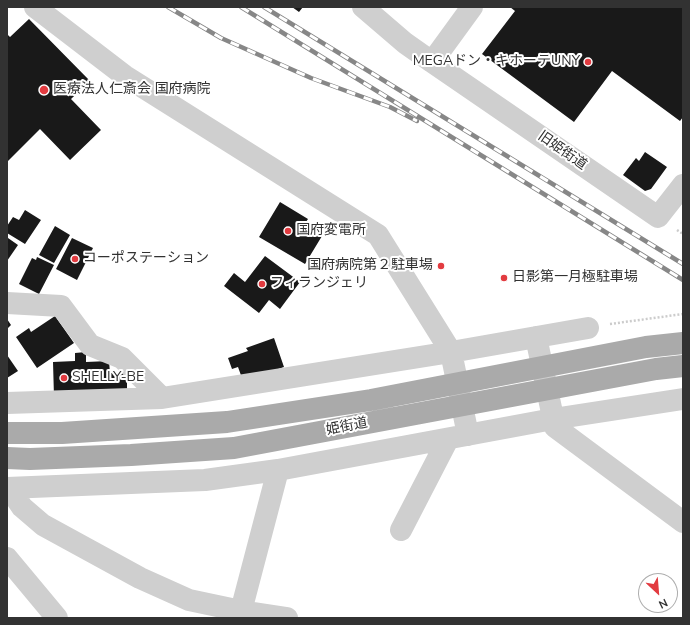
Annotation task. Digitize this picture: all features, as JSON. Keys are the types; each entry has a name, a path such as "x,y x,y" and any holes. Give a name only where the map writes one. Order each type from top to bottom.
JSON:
{"main road":[{"name":"姫街道","path":"7,432 62,433 227,422 371,400 646,347 683,343"},
{"name":"姫街道","path":"7,458 30,459 131,455 234,448 656,369 683,366"}],"street":[{"path":"35,7 125,76 378,235 451,352 458,437 401,530"},
{"path":"362,7 405,43 432,62 472,7"},
{"name":"旧姫街道","path":"432,62 658,218 683,185"},
{"path":"7,303 61,306 90,345 122,358 162,398"},
{"path":"7,403 162,398 451,352 598,326"},
{"path":"536,337 555,427 683,522"},
{"path":"8,488 205,480 278,470 553,419 683,399"},
{"path":"241,611 278,470"},
{"path":"8,488 22,506 43,525 140,578 189,600 241,611 287,618"},
{"path":"7,558 57,618"}],"path":[{"path":"598,326 683,314"}],"building":[{"path":"292,7 303,7 299,12"},
{"name":"MEGAドン・キホーテUNY","path":"510,7 683,7 683,117 680,121 612,71 574,122 482,54 515,11"},
{"name":"医療法人仁斎会 国府病院","path":"29,19 90,81 71,99 101,130 70,160 40,129 7,162 7,34 10,37"},
{"path":"645,152 667,167 651,189 645,191 623,175 636,158 639,161"},
{"name":"国府変電所","path":"280,202 308,219 304,225 322,236 305,264 259,237"},
{"path":"25,210 41,220 25,244 7,233 7,226 13,217 19,220"},
{"path":"55,226 70,235 54,263 39,255"},
{"path":"8,238 18,245 7,261 7,239"},
{"name":"コーポステーション","path":"72,238 93,248 77,280 56,269"},
{"name":"フィランジェリ","path":"265,256 300,282 280,309 269,300 259,313 224,286 234,273 245,282"},
{"path":"37,257 54,265 39,294 19,284 32,258 36,260"},
{"path":"55,316 74,343 37,368 16,337 29,328 31,332"},
{"path":"7,319 11,325 7,329"},
{"path":"274,338 284,367 243,381 238,367 232,369 228,358 248,351 246,348"},
{"path":"86,352 86,362 109,361 110,373 127,372 127,394 54,397 53,362 75,361 75,353"},
{"path":"7,355 18,371 7,378"}],"railway":[{"path":"168,7 221,38 311,78 390,107 417,121"},
{"path":"241,7 683,280"},
{"path":"264,7 683,264"}],"place":[{"name":"MEGAドン・キホーテUNY","path":"588,62"},
{"name":"医療法人仁斎会 国府病院","path":"44,90"},
{"name":"国府変電所","path":"288,231"},
{"name":"コーポステーション","path":"75,259"},
{"name":"国府病院第２駐車場","path":"441,266"},
{"name":"日影第一月極駐車場","path":"504,278"},
{"name":"フィランジェリ","path":"262,284"},
{"name":"SHELLY-BE","path":"64,378"}]}
